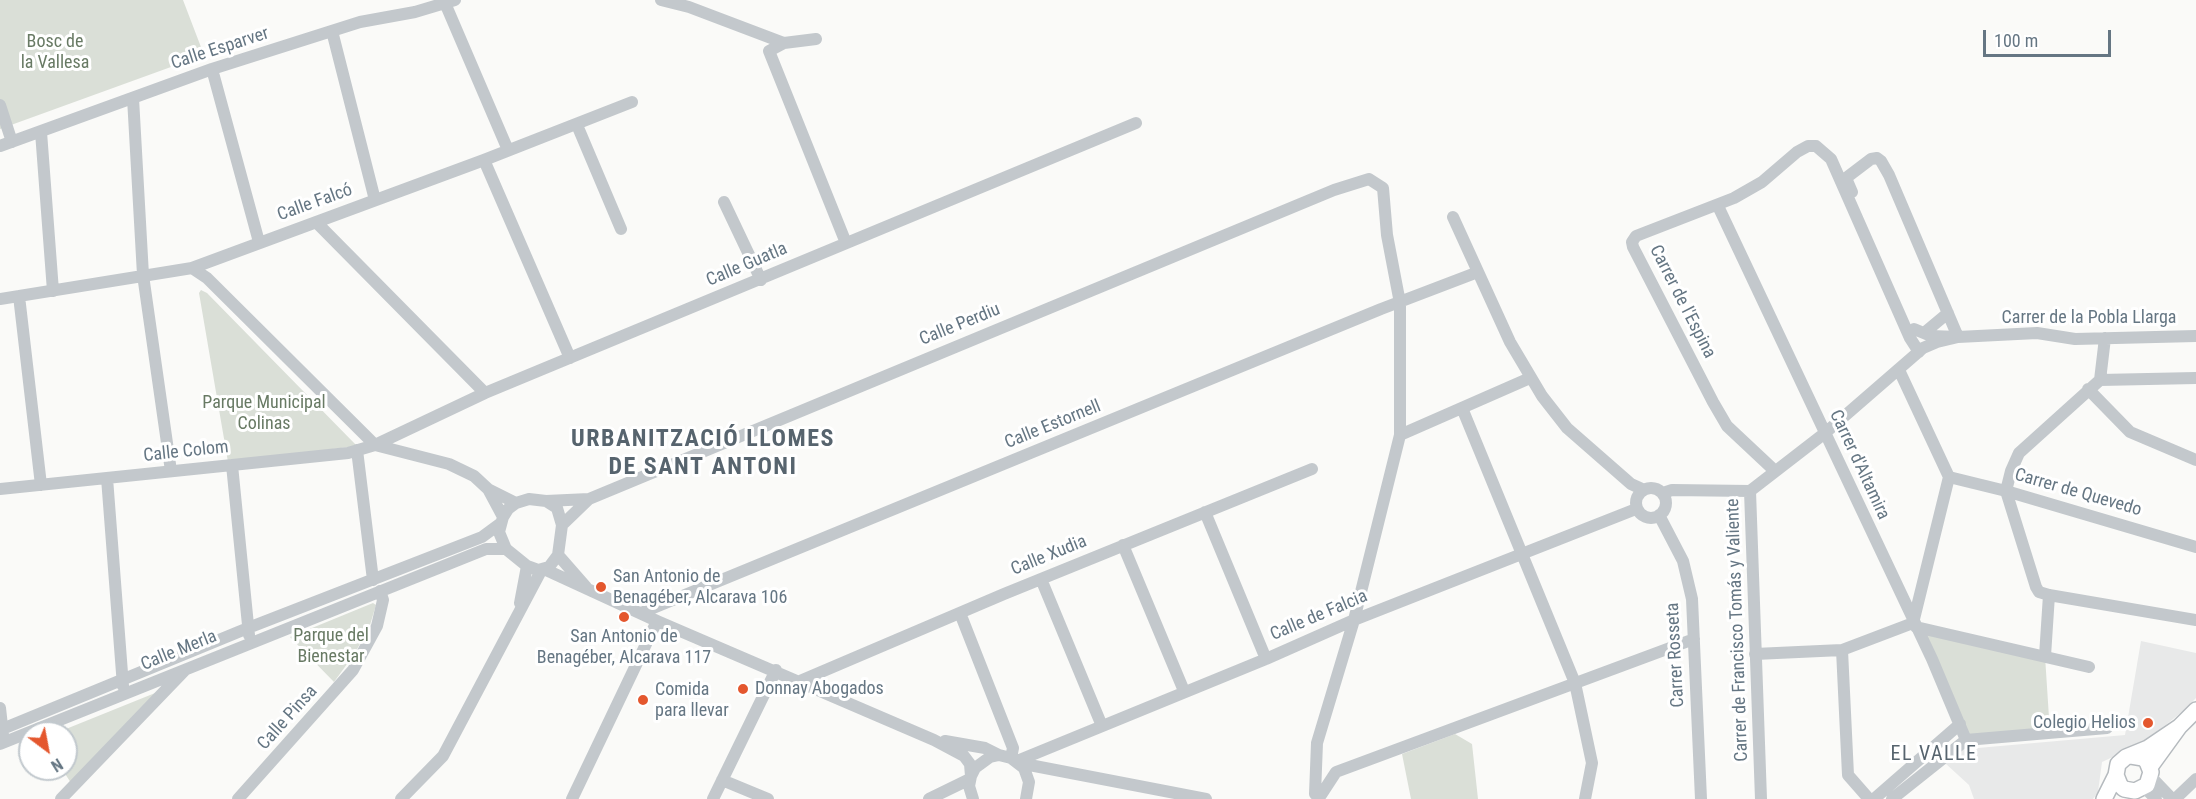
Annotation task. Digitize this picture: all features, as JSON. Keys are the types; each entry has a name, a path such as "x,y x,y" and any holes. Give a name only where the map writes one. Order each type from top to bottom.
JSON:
{"main road":[{"path":"2104,799 2121,760 2148,748 2179,727 2196,710"},
{"path":"2114,799 2129,791 2140,790 2179,727"},
{"path":"2131,756 2143,758 2149,777"},
{"path":"2115,775 2120,785 2129,791"}],"street":[{"path":"661,0 689,7 784,43"},
{"path":"450,2 508,150"},
{"name":"Calle Esparver","path":"6,144 212,69 360,22 415,12 450,2"},
{"path":"332,31 375,200"},
{"path":"816,39 784,43 769,51 846,243"},
{"path":"212,69 260,242"},
{"path":"133,98 144,274 171,471"},
{"name":"Calle Falcó","path":"0,299 192,268 577,125 632,102"},
{"path":"0,105 6,144"},
{"name":"Calle Guatla","path":"375,445 485,393 1136,123"},
{"path":"577,125 621,229"},
{"path":"41,132 53,291"},
{"name":"Carrer de l'Espina","path":"1775,471 1727,426 1633,247 1632,242 1636,236 1718,206 1762,182 1808,146 1816,146 1831,159 1910,338 1921,350"},
{"path":"1921,350 1919,331 1878,253 1846,178 1871,159 1881,160 1889,175 1958,338"},
{"path":"484,160 570,358"},
{"name":"Calle Perdiu","path":"546,501 589,499 1345,186 1369,179 1383,188 1387,235 1400,303 1400,435 1354,620 1317,743 1316,797"},
{"path":"724,202 761,279"},
{"name":"Carrer d'Altamira","path":"1718,206 1915,625 1966,740"},
{"path":"1453,217 1510,342 1530,378 1567,428 1618,473 1631,484 1642,489 1652,487 1663,493 1666,504 1659,515 1646,518 1636,509 1636,496 1642,489"},
{"path":"316,222 485,393"},
{"path":"192,268 207,278 375,445 449,464 474,476 488,489 516,503"},
{"name":"Calle Estornell","path":"641,614 1478,272"},
{"path":"18,297 41,485"},
{"path":"1919,331 1948,313"},
{"path":"1919,331 1958,338"},
{"name":"Carrer de la Pobla Llarga","path":"1775,471 1825,433 1921,350 1937,342 1958,338 2037,333 2075,339 2196,336"},
{"path":"2100,380 2104,338"},
{"path":"1899,370 1949,477 1915,625"},
{"path":"1400,435 1530,378"},
{"path":"2196,378 2100,380 2019,453 2006,491 2039,592 2196,620"},
{"path":"2088,389 2130,432 2196,460"},
{"path":"1462,408 1575,683 1592,763 1585,799"},
{"name":"Calle Colom","path":"0,489 232,465 357,450 375,445"},
{"name":"Calle Pinsa","path":"238,799 353,670 377,626 383,600 376,585 357,450"},
{"path":"232,465 249,642"},
{"name":"Calle Xudia","path":"800,681 960,612 1312,469"},
{"name":"Carrer de Francisco Tomás y Valiente","path":"1761,799 1750,491 1775,471"},
{"name":"Carrer de Quevedo","path":"1949,477 2006,491 2196,547"},
{"path":"107,478 123,693"},
{"path":"488,489 502,520"},
{"path":"1663,493 1686,489 1750,491"},
{"path":"529,499 546,501 557,508 562,525 558,555 552,565 538,570 527,566 506,549 499,532 502,520 516,503 529,499"},
{"name":"Calle Perdiu","path":"562,525 589,499"},
{"name":"Calle de Falcia","path":"970,777 982,761 1011,759 1102,726 1266,659 1354,620 1636,509"},
{"path":"1205,512 1266,659"},
{"name":"Carrer Rosseta","path":"1659,515 1683,561 1692,599 1701,799"},
{"name":"Calle Merla","path":"1,736 123,693 249,642 482,537 502,520"},
{"path":"1123,545 1184,691"},
{"name":"Calle Merla","path":"1,736 122,680 248,628 486,549 506,549"},
{"path":"558,555 588,590"},
{"path":"517,615 527,566"},
{"path":"543,569 657,621 776,670 934,740 964,756 970,764 970,792 973,799"},
{"path":"401,799 443,756 543,569"},
{"path":"1041,579 1102,726"},
{"path":"2044,656 2049,595"},
{"path":"960,612 1012,748 1011,759"},
{"path":"572,799 657,621"},
{"path":"1755,654 1842,650 1915,625 2089,667"},
{"path":"1316,797 1336,772 1694,639"},
{"path":"1842,650 1848,775 1869,799"},
{"path":"61,799 188,667"},
{"path":"713,799 776,670"},
{"path":"0,708 1,736"},
{"path":"1874,799 1960,724"},
{"path":"1892,799 1966,740 2107,728"},
{"path":"934,740 985,748 1011,759 1050,769 1206,799"},
{"path":"1011,759 1027,775 1029,782 1026,799"},
{"path":"1029,782 1050,769"},
{"path":"929,799 970,777"},
{"path":"2149,777 2156,799"},
{"path":"2149,777 2173,799 2193,782"},
{"path":"722,780 768,799"},
{"path":"2184,799 2193,782"}],"shaded area":[{"name":"Colegio Helios","path":"2141,641 2196,653 2196,698 2145,742 2102,762 2098,792 2093,799 1974,799 1969,785 1946,764 1955,750 2125,735"}],"green space":[{"name":"Bosc de la Vallesa","path":"0,0 183,0 204,55 0,129"},
{"name":"Parque Municipal Colinas","path":"201,290 207,293 357,446 228,462 199,293"},
{"name":"Parque del Bienestar","path":"373,603 376,605 370,625 355,653 334,682 290,637"},
{"path":"1916,627 2045,656 2050,733 1966,740"},
{"path":"165,689 78,776 78,724"},
{"path":"1455,734 1472,744 1478,799 1411,799 1402,754"}],"place":[{"name":"San Antonio de Benagéber, Alcarava 106","path":"601,587"},
{"name":"San Antonio de Benagéber, Alcarava 117","path":"624,617"},
{"name":"Donnay Abogados","path":"743,689"},
{"name":"Comida para llevar","path":"643,700"},
{"name":"Colegio Helios","path":"2148,723"}],"district":[{"name":"URBANITZACIÓ LLOMES DE SANT ANTONI","path":"703,454"},
{"name":"EL VALLE","path":"1934,755"}]}
